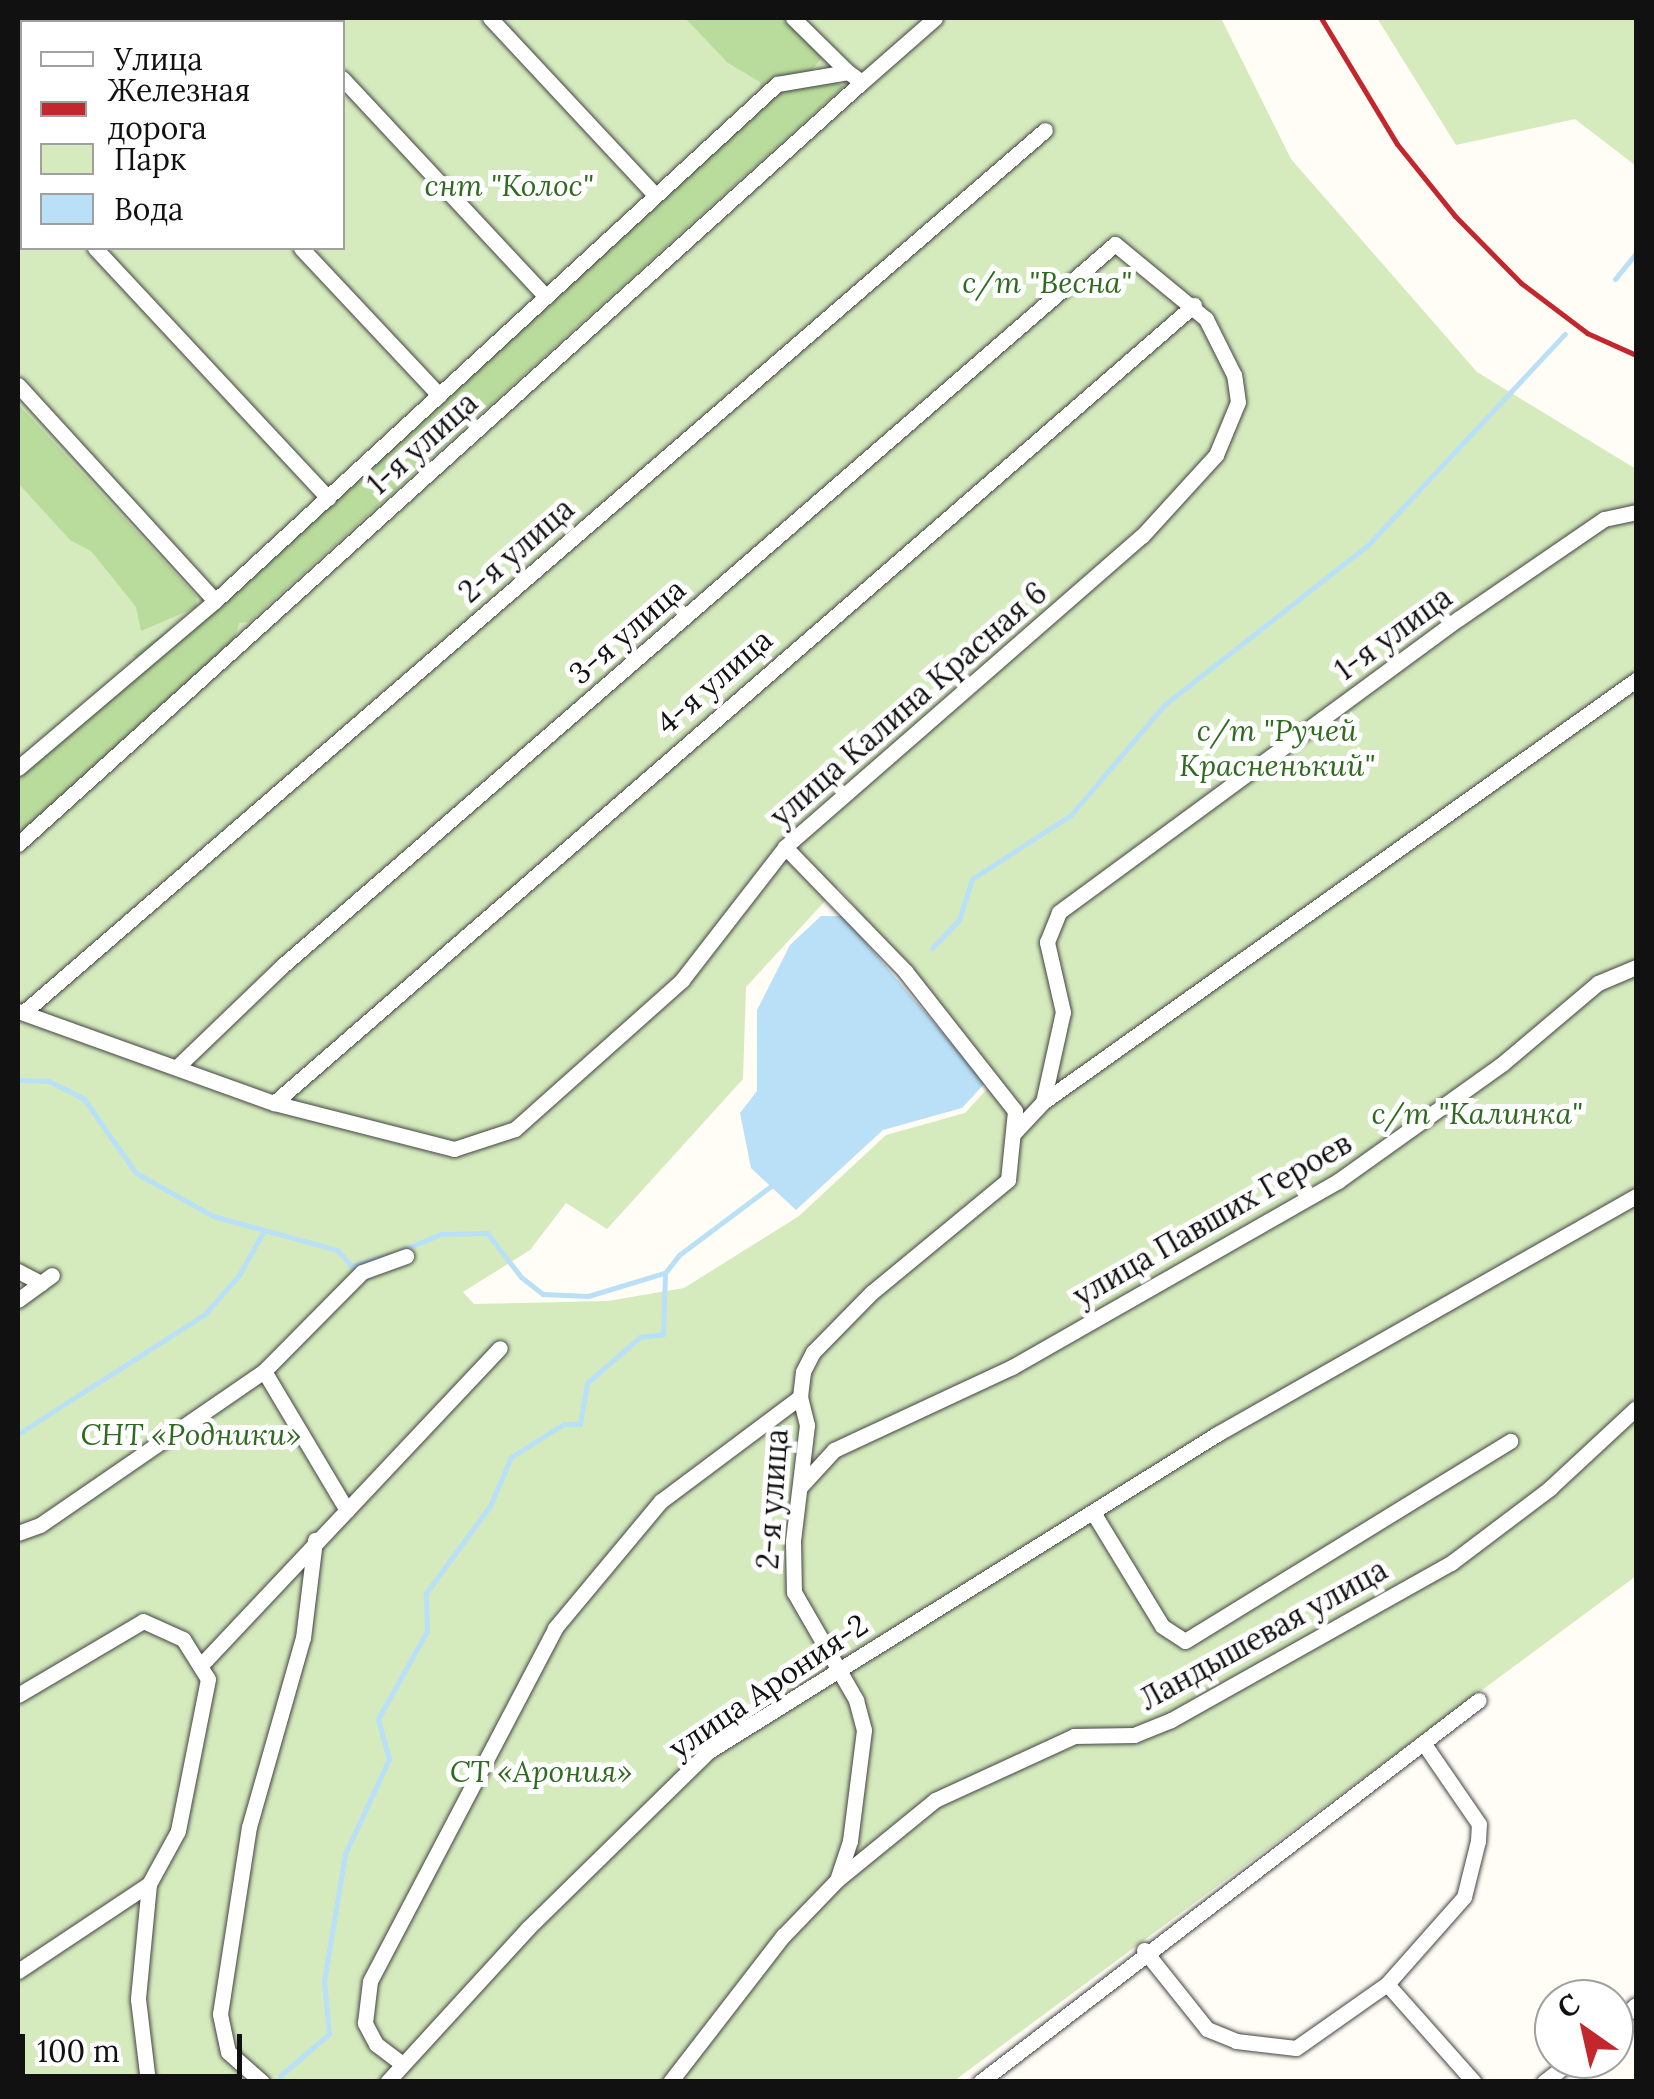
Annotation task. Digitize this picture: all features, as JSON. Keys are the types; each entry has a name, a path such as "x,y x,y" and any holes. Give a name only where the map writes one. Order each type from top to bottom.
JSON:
{"street":[{"path":"490,18 655,195"},
{"path":"794,18 862,82"},
{"name":"1-я улица","path":"18,844 935,18"},
{"name":"1-я улица","path":"18,768 215,602 777,84 848,72"},
{"path":"345,81 546,296"},
{"name":"2-я улица","path":"21,1011 1045,130"},
{"name":"3-я улица","path":"179,1064 296,954 1115,244 1194,306"},
{"path":"97,250 328,498"},
{"path":"303,250 439,395"},
{"name":"улица Калина Красная 6","path":"21,1011 179,1064 274,1103 454,1150 490,1142 544,1106 682,980 785,846 1127,549 1216,454 1238,402 1234,375 1194,306"},
{"name":"4-я улица","path":"274,1103 1194,306"},
{"path":"18,385 215,602"},
{"name":"1-я улица","path":"1043,1102 1063,1012 1046,942 1059,912 1523,574 1604,518 1636,512"},
{"path":"1014,1133 1043,1102 1636,680"},
{"path":"785,846 905,971 1015,1110 1014,1133"},
{"name":"улица Павших Героев","path":"799,1489 834,1450 1012,1367 1338,1181 1487,1075 1598,983 1636,967"},
{"name":"2-я улица","path":"837,1880 850,1841 864,1730 840,1670 794,1592 799,1489 807,1425 800,1396 813,1352 872,1292 1008,1180 1014,1133"},
{"name":"улица Арония-2","path":"387,2082 401,2063 690,1767 1217,1434 1636,1196"},
{"path":"18,1533 40,1525 264,1371 362,1272 406,1256"},
{"path":"18,1271 46,1279 18,1300"},
{"path":"148,2082 138,1999 149,1884 178,1831 208,1666 315,1540 500,1348"},
{"path":"264,1371 348,1510"},
{"path":"401,2063 376,2044 365,2023 370,1981 555,1628 661,1501 800,1396"},
{"name":"Ландышевая улица","path":"670,2082 783,1936 837,1880 935,1800 1074,1736 1134,1735 1171,1720 1451,1563 1550,1488 1636,1408"},
{"path":"1094,1514 1162,1626 1185,1640 1510,1441"},
{"path":"262,2082 228,2052 220,2014 249,1827 303,1638 315,1540"},
{"path":"18,1696 143,1621 183,1638 208,1666"},
{"path":"980,2082 1144,1950 1479,1700"},
{"path":"1144,1950 1207,2029 1236,2041 1296,2048 1387,1984 1464,1898 1478,1841 1479,1824 1424,1744"},
{"path":"18,1971 149,1884"},
{"path":"1387,1984 1474,2082"}],"green space":[{"path":"18,18 1221,18 1291,159 1477,372 1636,469 1636,1576 954,2081 18,2081","holes":["838,887 998,1077 965,1113 886,1135 799,1216 684,1288 608,1301 474,1304 463,1292 530,1250 566,1203 607,1229 743,1079 746,987"]},
{"path":"685,18 784,18 822,57 810,73 844,86 249,622 239,623 235,639 18,835 18,778 138,675 139,659 132,655 183,621 762,101 760,82 728,63"},
{"path":"1377,18 1636,18 1636,166 1575,119 1456,145"},
{"path":"18,404 196,596 197,607 141,631 136,607 91,551 70,540 18,483"}],"water":[{"path":"821,916 843,916 985,1083 962,1108 883,1130 796,1210 751,1168 740,1113 757,1091 757,1010 790,945"}],"waterway":[{"path":"1615,279 1636,253"},
{"path":"932,948 959,920 972,879 1071,815 1164,705 1367,546 1565,334"},
{"path":"18,1080 49,1081 84,1099 136,1173 213,1216 337,1250 352,1266 387,1255"},
{"path":"280,2076 329,2034 324,1981 345,1854 389,1759 378,1719 427,1631 426,1593 490,1506 511,1457 564,1424 580,1424 587,1383 640,1337 663,1334 665,1273 679,1255 775,1183"},
{"path":"402,1250 441,1234 487,1233 521,1277 543,1294 588,1296 664,1273"},
{"path":"18,1434 205,1314 239,1275 262,1234"}],"railway":[{"path":"1321,18 1397,144 1455,216 1521,283 1587,333 1636,355"}],"park label":[{"name":"снт \"Колос\"","path":"509,185"},
{"name":"с/т \"Весна\"","path":"1047,282"},
{"name":"с/т \"Ручей Красненький\"","path":"1277,747"},
{"name":"с/т \"Калинка\"","path":"1477,1113"},
{"name":"СНТ «Родники»","path":"191,1434"},
{"name":"СТ «Арония»","path":"541,1771"}]}
